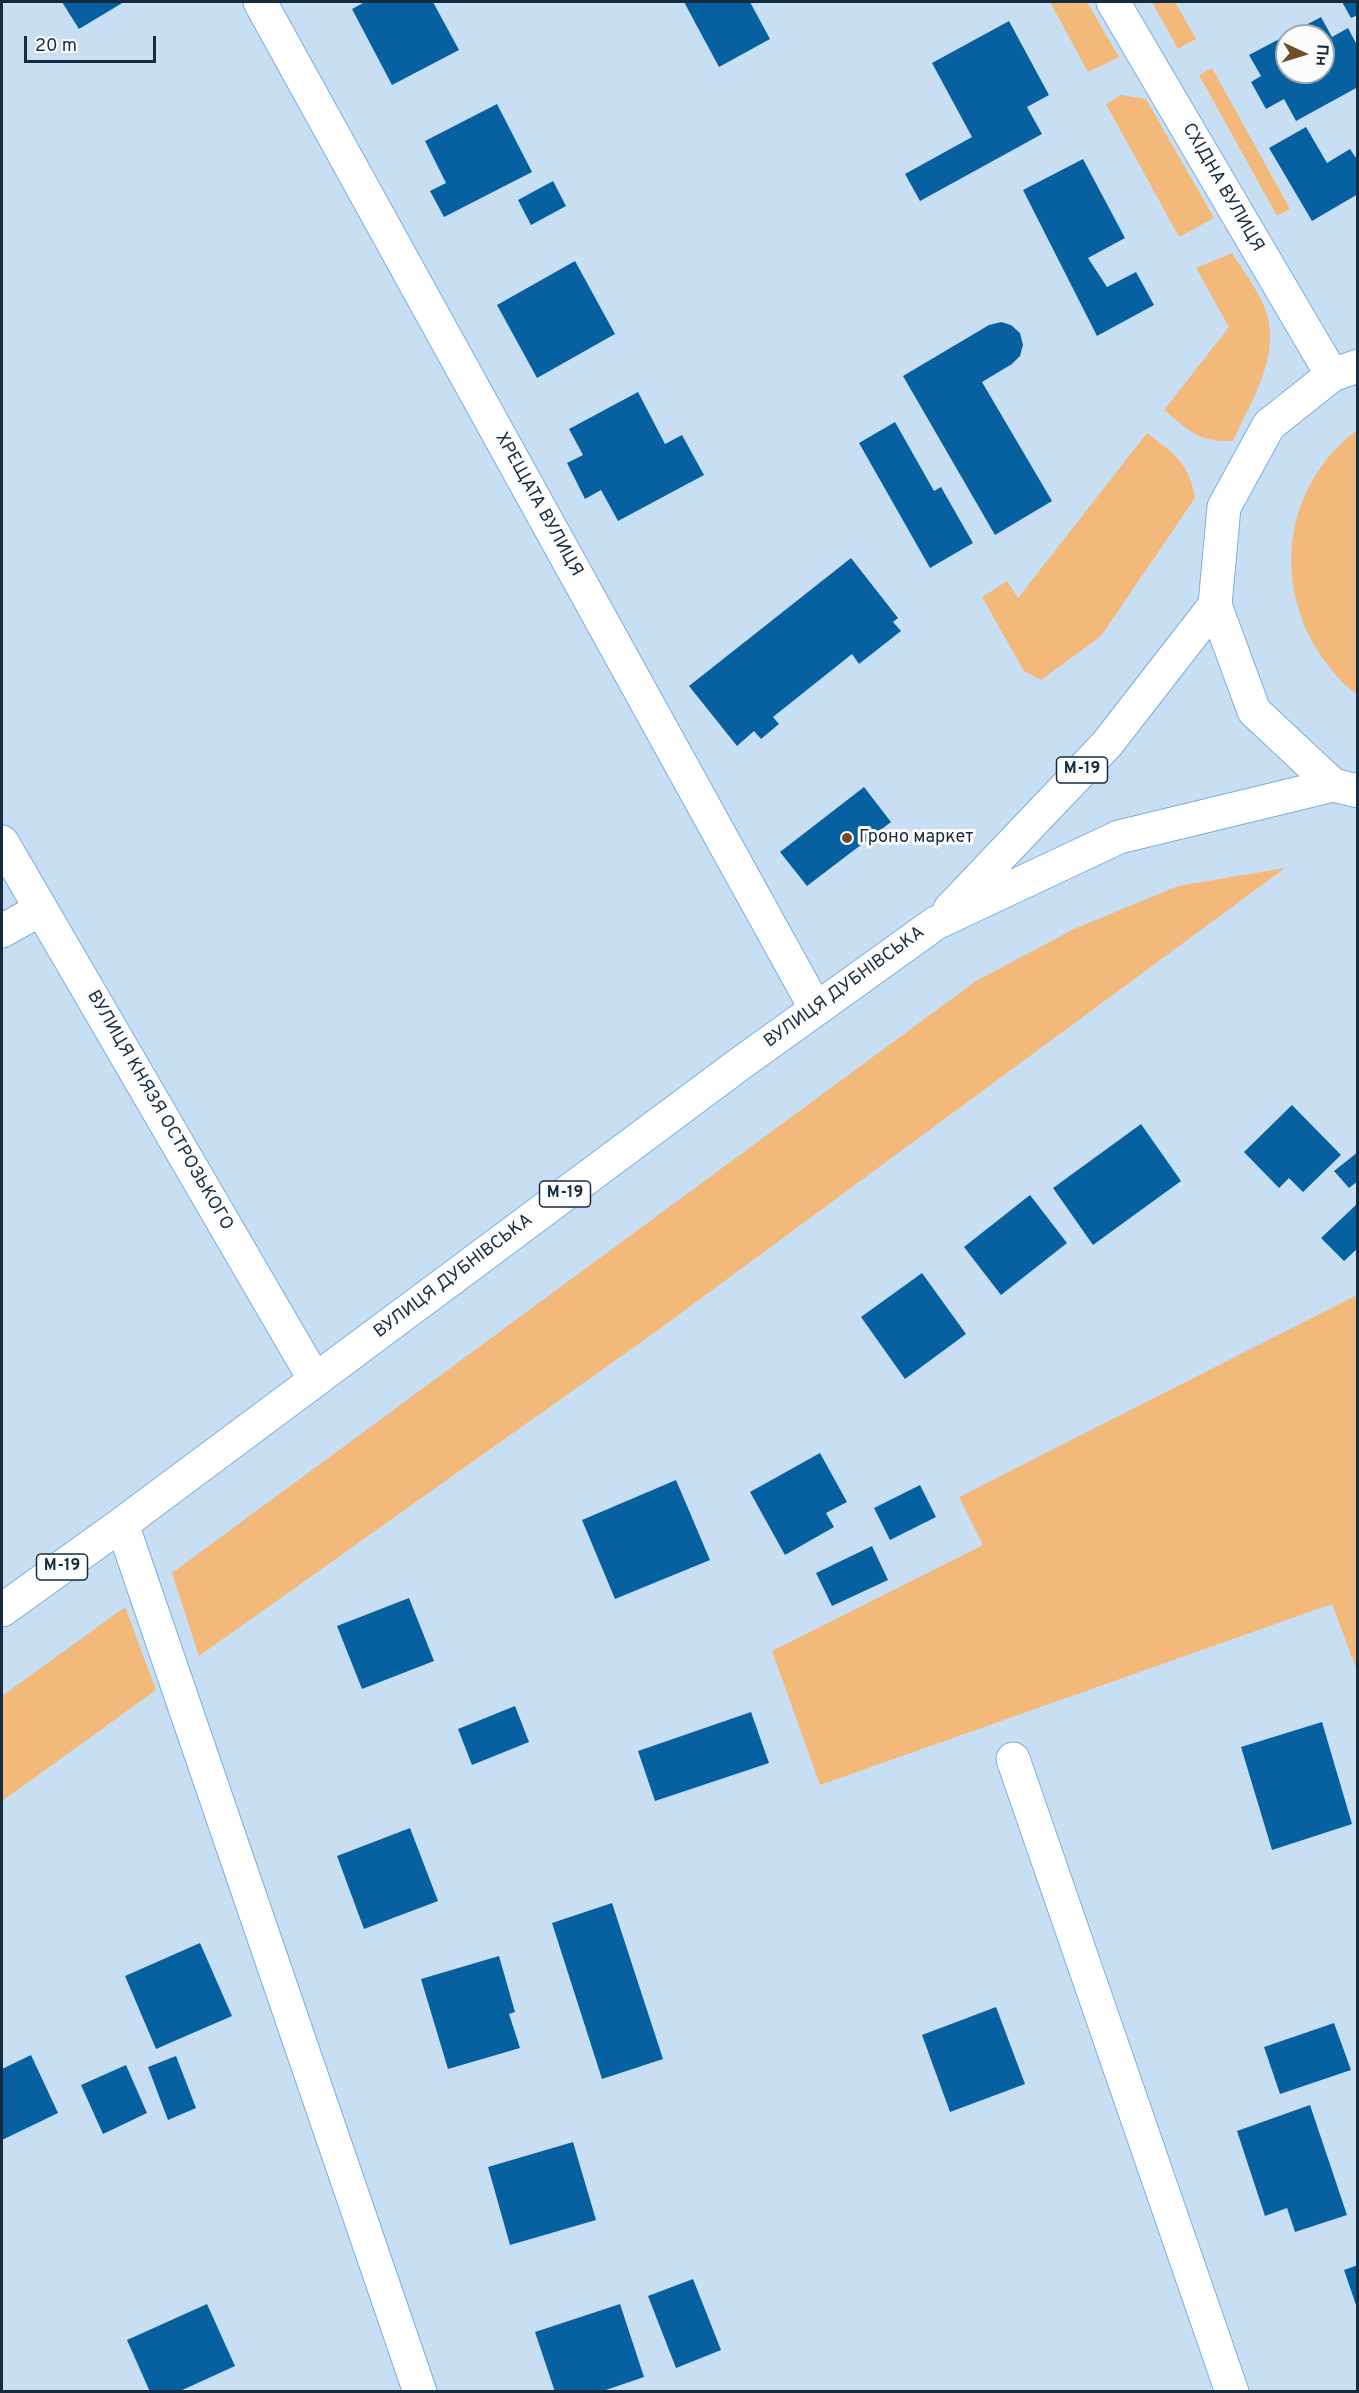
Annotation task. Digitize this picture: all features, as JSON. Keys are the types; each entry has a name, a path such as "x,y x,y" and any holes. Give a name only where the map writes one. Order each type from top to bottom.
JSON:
{"main road":[{"name":"ХРЕЩАТА ВУЛИЦЯ","path":"260,2 816,1009"},
{"name":"СХІДНА ВУЛИЦЯ","path":"1113,2 1345,370"},
{"name":"М-19","path":"1345,370 1269,425 1224,507 1215,605 1254,711 1345,788"},
{"name":"М-19","path":"936,923 1107,744 1215,605"},
{"name":"М-19","path":"936,923 1119,837 1345,788"},
{"name":"ВУЛИЦЯ КНЯЗЯ ОСТРОЗЬКОГО","path":"2,842 315,1380"},
{"path":"2,931 41,909"},
{"name":"ВУЛИЦЯ ДУБНІВСЬКА","path":"2,1610 122,1524 816,1009 936,923"},
{"path":"122,1524 420,2391"},
{"path":"1013,1759 1232,2391"}],"shaded area":[{"path":"1050,2 1087,2 1119,57 1088,72"},
{"path":"1152,2 1175,2 1196,39 1178,49"},
{"path":"1212,68 1290,209 1277,216 1199,75"},
{"path":"1121,95 1146,99 1214,218 1179,237 1106,104"},
{"path":"1232,253 1263,304 1269,323 1270,338 1269,354 1260,384 1233,441 1221,441 1195,434 1164,410 1229,327 1196,268"},
{"path":"1357,430 1357,695 1329,667 1308,634 1296,599 1291,562 1295,526 1307,490 1328,458"},
{"path":"1147,433 1179,460 1188,475 1195,498 1101,636 1041,680 1024,671 982,597 1007,581 1018,598"},
{"path":"1285,868 658,1330 199,1656 172,1573 976,981 1074,929 1178,886"},
{"path":"1357,1295 1357,1671 1332,1604 820,1785 772,1651 983,1545 959,1497"},
{"path":"125,1607 156,1690 2,1801 2,1696"}],"building":[{"path":"62,2 124,2 79,29"},
{"path":"365,2 433,2 459,50 392,85 352,9"},
{"path":"684,2 750,2 770,39 719,67"},
{"path":"1342,2 1358,2 1358,15 1351,18"},
{"path":"1321,17 1325,24 1308,24"},
{"path":"1009,21 1049,95 1027,107 1042,134 920,201 905,174 972,137 932,63"},
{"path":"1348,28 1358,47 1358,87 1296,121 1284,99 1266,109 1251,82 1261,76 1249,55 1275,41 1275,84 1335,84 1335,35"},
{"path":"497,104 532,172 444,217 430,191 446,183 425,141"},
{"path":"1306,127 1327,163 1350,149 1358,161 1358,194 1312,221 1269,148"},
{"path":"1083,159 1125,238 1088,258 1107,287 1136,272 1154,305 1097,336 1023,190"},
{"path":"553,181 566,206 531,225 518,200"},
{"path":"575,261 615,334 537,378 497,305"},
{"path":"1001,322 1011,325 1020,333 1023,345 1020,356 1012,364 982,382 1052,501 995,535 903,376 989,325"},
{"path":"638,392 665,444 682,435 704,475 618,521 601,490 585,499 567,463 583,455 569,429"},
{"path":"895,422 934,491 941,487 973,543 930,568 859,443"},
{"path":"851,558 898,618 893,622 901,631 859,664 852,654 773,717 779,724 761,739 754,731 737,746 689,686"},
{"path":"864,787 891,822 807,886 780,852"},
{"path":"1292,1105 1341,1155 1303,1192 1289,1178 1279,1188 1244,1152"},
{"path":"1141,1124 1181,1181 1093,1245 1053,1188"},
{"path":"1358,1152 1358,1181 1349,1188 1334,1171"},
{"path":"1030,1195 1067,1243 1001,1295 964,1247"},
{"path":"1358,1203 1358,1248 1344,1261 1321,1238"},
{"path":"922,1273 966,1334 905,1379 861,1317"},
{"path":"820,1453 847,1502 826,1513 834,1527 785,1555 750,1492"},
{"path":"676,1480 710,1560 615,1599 582,1520"},
{"path":"920,1485 936,1517 890,1540 874,1508"},
{"path":"872,1546 888,1580 832,1606 816,1573"},
{"path":"409,1598 434,1661 362,1689 337,1626"},
{"path":"515,1706 529,1742 472,1765 458,1729"},
{"path":"751,1712 769,1763 655,1801 638,1751"},
{"path":"1322,1722 1352,1824 1272,1850 1241,1747"},
{"path":"410,1828 438,1901 364,1929 337,1856"},
{"path":"612,1903 663,2059 602,2079 552,1923"},
{"path":"200,1943 232,2016 156,2049 125,1976"},
{"path":"499,1956 515,2012 509,2014 520,2048 448,2069 421,1979"},
{"path":"996,2007 1025,2084 950,2112 922,2035"},
{"path":"1334,2023 1351,2070 1280,2094 1264,2047"},
{"path":"31,2055 58,2113 2,2140 2,2069"},
{"path":"176,2056 196,2108 168,2120 148,2067"},
{"path":"126,2065 147,2113 103,2134 81,2085"},
{"path":"1310,2105 1347,2215 1295,2232 1287,2208 1265,2216 1237,2131"},
{"path":"573,2142 596,2220 510,2245 488,2167"},
{"path":"1358,2265 1358,2308 1357,2308 1344,2270"},
{"path":"693,2279 721,2350 676,2368 648,2296"},
{"path":"207,2304 235,2366 178,2392 150,2392 127,2340"},
{"path":"620,2304 644,2377 600,2392 555,2392 535,2332"}],"place":[{"name":"Гроно маркет","path":"847,838"}]}
